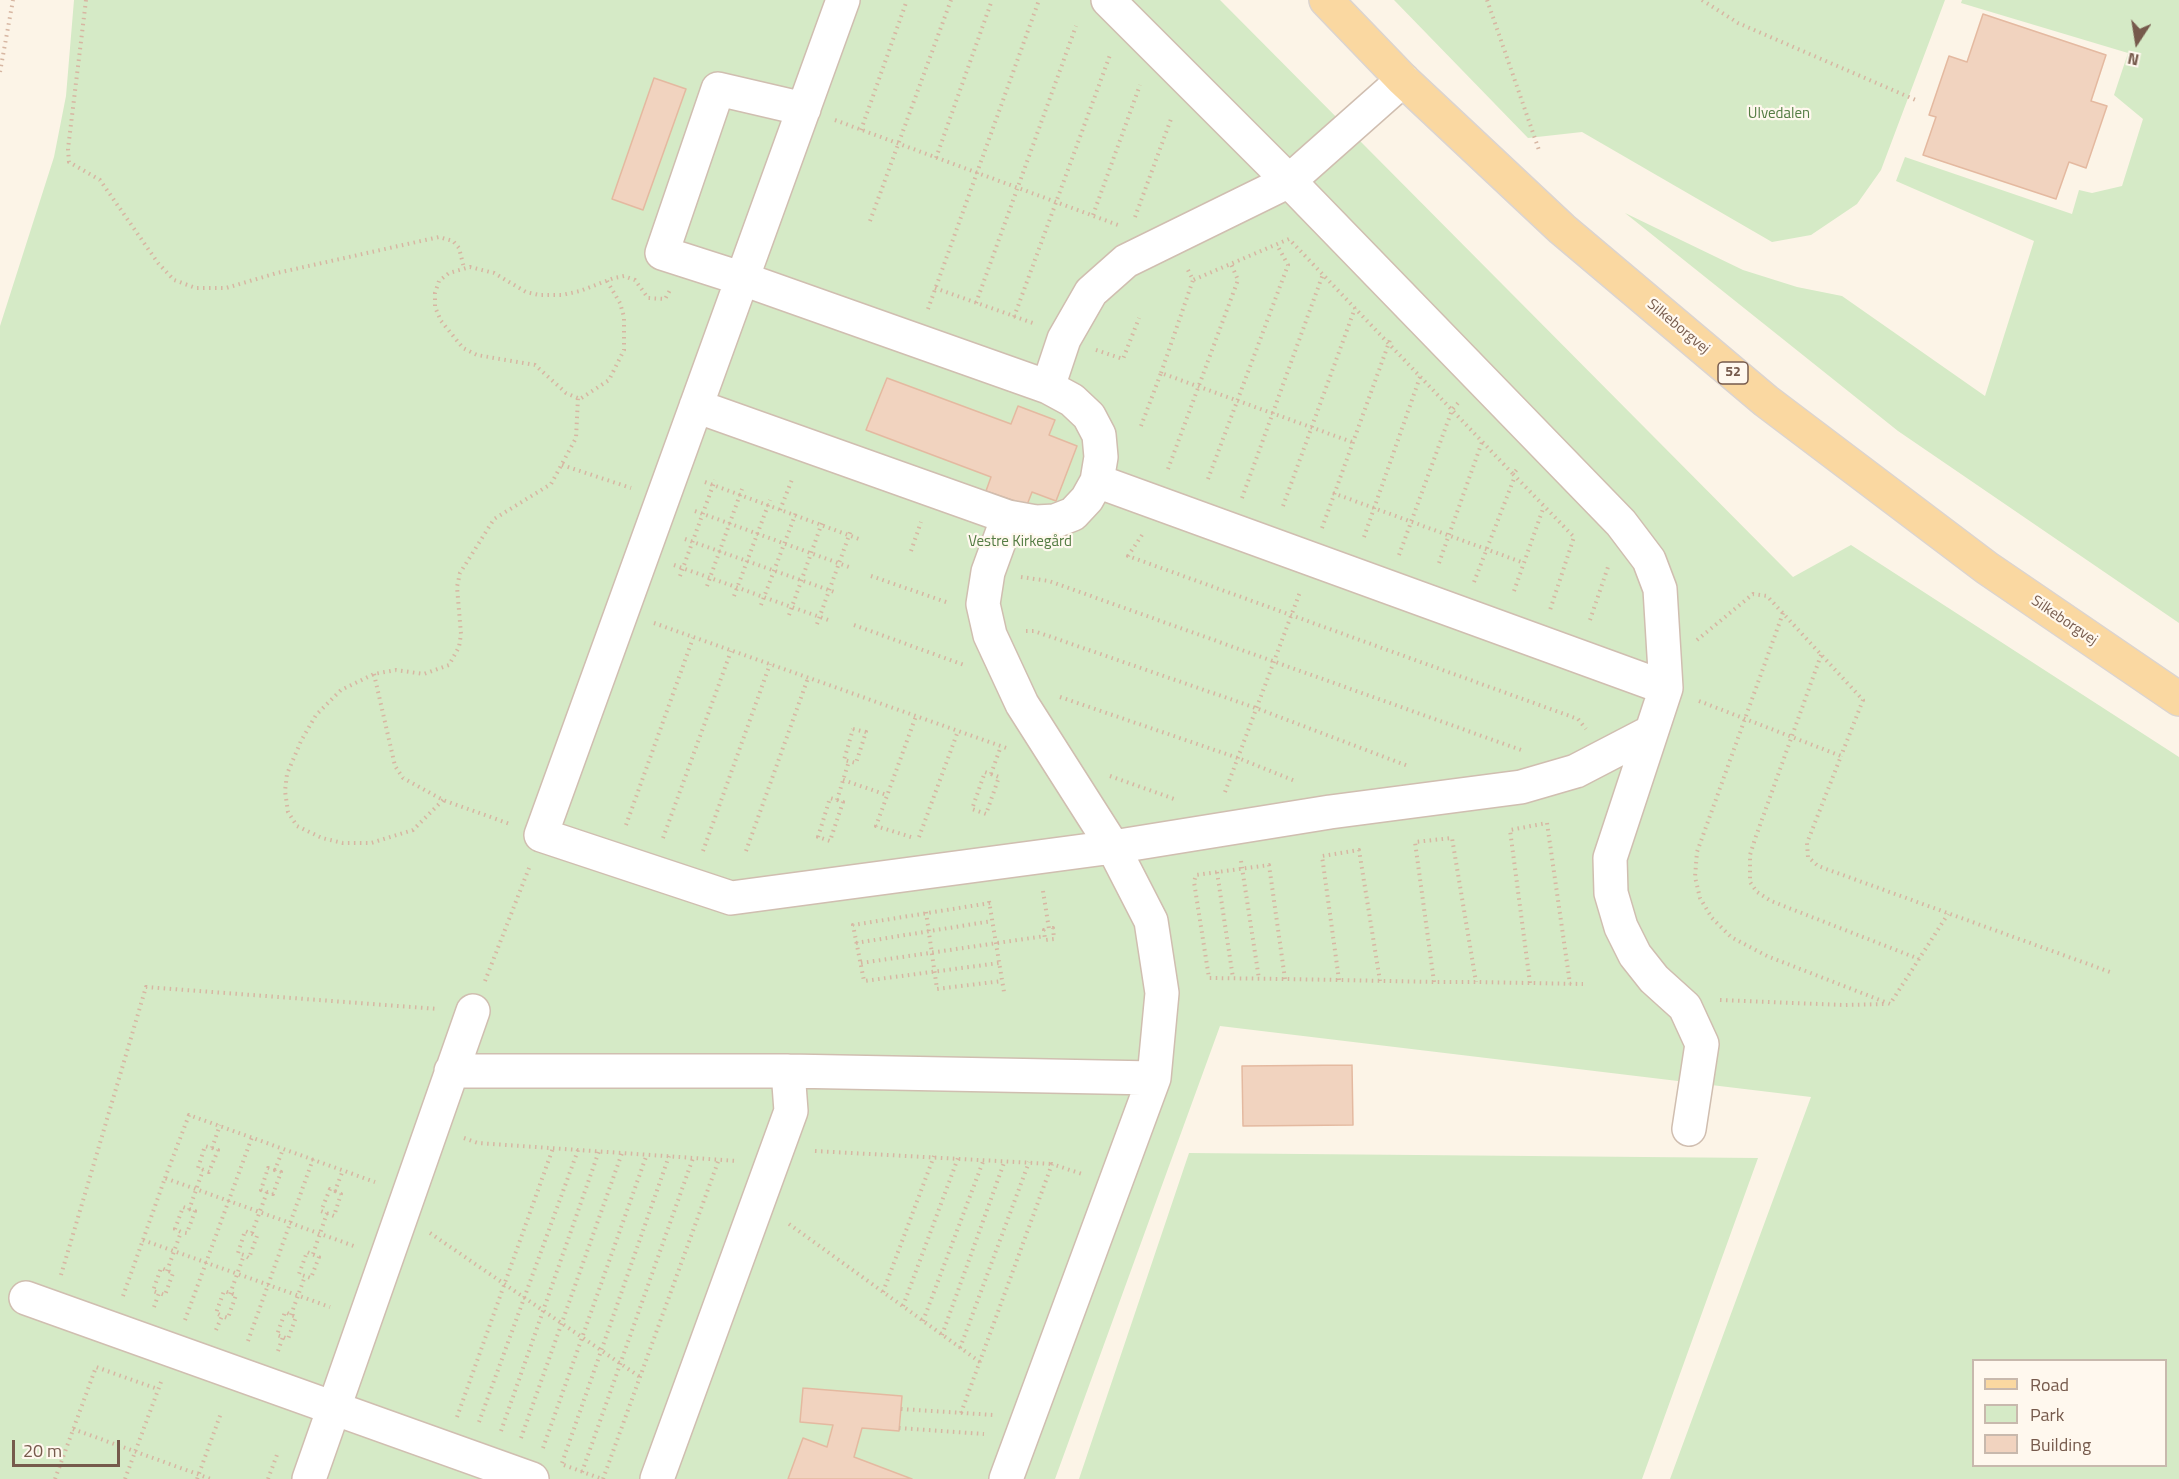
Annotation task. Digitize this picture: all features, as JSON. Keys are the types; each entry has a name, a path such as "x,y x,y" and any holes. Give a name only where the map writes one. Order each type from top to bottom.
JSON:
{"main road":[{"name":"Silkeborgvej","path":"1326,0 1403,80 1562,229 1766,401 1987,568 2179,699"}],"lane":[{"path":"843,0 541,835 731,898 1113,847 1337,811 1540,783 1576,771 1652,732"},
{"path":"1108,0 1289,181 1544,444 1631,537 1649,560 1660,589 1666,688 1610,858 1611,893 1621,927 1635,955 1654,979 1684,1007 1702,1044 1689,1130"},
{"path":"1048,387 1065,337 1091,292 1126,261 1136,241 1173,238 1289,181 1403,80"},
{"path":"696,406 1008,517 1036,522 1055,521 1073,514 1087,499 1097,481 1101,458 1099,435 1089,416 1072,400 1048,387 743,279 662,254 718,89 804,109"},
{"path":"1097,481 1666,688"},
{"path":"1006,1479 1154,1078 1162,993 1151,921 1113,847 1022,704 991,634 988,572 1008,517"},
{"path":"309,1479 473,1011"},
{"path":"451,1071 788,1071 1154,1078"},
{"path":"657,1479 791,1111 788,1071"},
{"path":"39,1303 334,1408 536,1467"}],"path":[{"path":"0,72 13,0"},
{"path":"86,0 68,149 69,162 100,180 158,263 174,280 196,288 226,288 277,273 439,237 453,242 459,248 464,268"},
{"path":"861,130 908,0"},
{"path":"870,221 951,0"},
{"path":"936,158 992,0"},
{"path":"916,341 1039,0"},
{"path":"1487,0 1540,153"},
{"path":"1702,0 1738,24 1918,101"},
{"path":"976,303 1076,26"},
{"path":"1014,317 1110,55"},
{"path":"1093,215 1140,85"},
{"path":"804,109 1093,215 1136,241 1171,119"},
{"path":"1141,426 1193,280 1173,238"},
{"path":"1193,280 1289,239 1574,537 1539,642"},
{"path":"1230,530 1330,255 1347,241"},
{"path":"1208,479 1288,265 1277,245"},
{"path":"607,281 621,303 624,317 624,350 609,380 591,394 578,398 566,393 536,365 477,355 463,348 441,321 435,307 435,293 439,281 449,273 464,268 494,273 525,292 538,295 562,295 607,281 624,276 635,280 648,298 665,299 690,263"},
{"path":"935,288 1123,359 1139,318"},
{"path":"1283,506 1355,308"},
{"path":"1161,373 1352,442"},
{"path":"1364,537 1420,377"},
{"path":"1388,587 1452,410 1480,380"},
{"path":"442,800 414,830 370,843 343,843 322,838 297,826 288,812 285,791 287,774 301,741 316,715 341,690 374,674 396,670 424,674 449,665 460,641 457,587 460,573 494,519 551,484 576,438 578,398"},
{"path":"1439,563 1482,442"},
{"path":"1462,614 1514,475 1544,444"},
{"path":"780,510 796,469"},
{"path":"680,576 715,480"},
{"path":"704,482 795,516 822,523 859,539"},
{"path":"707,586 742,489"},
{"path":"1333,494 1524,563"},
{"path":"734,596 770,500"},
{"path":"1514,591 1544,506"},
{"path":"694,510 849,567"},
{"path":"761,605 797,510"},
{"path":"789,615 822,523"},
{"path":"817,624 851,530"},
{"path":"1590,620 1615,548 1631,537"},
{"path":"684,538 837,593"},
{"path":"674,565 828,620"},
{"path":"988,572 1049,581 1534,755 1540,783"},
{"path":"871,576 952,604 991,634 1034,631 1256,708 1428,773 1437,799"},
{"path":"1695,641 1753,594 1767,596 1863,700 1807,843 1808,857 1818,866 2110,972"},
{"path":"621,612 1029,755 1046,742"},
{"path":"1783,613 1697,852 1695,877 1700,898 1712,918 1731,937 1767,956 1890,1004"},
{"path":"854,625 974,669 991,634"},
{"path":"627,825 693,638"},
{"path":"663,838 731,651"},
{"path":"1821,655 1752,847 1748,869 1750,882 1757,892 1771,901 1919,959"},
{"path":"703,851 770,664"},
{"path":"374,674 394,766 403,778 442,800 541,835"},
{"path":"746,851 808,678"},
{"path":"1666,688 1841,756"},
{"path":"1022,704 1062,697 1238,758 1329,795 1337,811"},
{"path":"916,716 876,826 918,840 958,731"},
{"path":"853,729 866,732 856,763 849,761 844,759 853,729"},
{"path":"991,774 1001,746"},
{"path":"837,800 849,761"},
{"path":"1070,779 1094,771 1183,802"},
{"path":"985,772 991,774 999,777 987,814 972,809 985,772"},
{"path":"843,780 887,795"},
{"path":"830,798 837,800 843,801 830,841 818,837 830,798"},
{"path":"1530,983 1510,830 1547,823 1570,984"},
{"path":"1235,827 1258,979"},
{"path":"1434,982 1415,842 1452,838 1476,982"},
{"path":"1339,980 1322,856 1359,850 1380,981"},
{"path":"1038,857 1049,929"},
{"path":"984,864 1004,992"},
{"path":"1285,979 1269,865 1196,875 1195,892 1209,978 1583,984"},
{"path":"920,873 937,989 1002,981"},
{"path":"1217,873 1233,978"},
{"path":"487,976 523,884"},
{"path":"990,903 852,925 864,981 999,963"},
{"path":"1890,1004 1948,914"},
{"path":"856,943 993,921"},
{"path":"1053,928 1054,939 1045,940 1044,930 1049,929 1053,928"},
{"path":"861,963 1044,936"},
{"path":"39,1303 146,987 473,1011"},
{"path":"1684,1007 1701,999 1844,1005 1890,1004"},
{"path":"121,1302 189,1115 375,1181 371,1192"},
{"path":"212,1148 220,1125"},
{"path":"433,1125 478,1143 749,1162 770,1170"},
{"path":"125,1479 252,1137"},
{"path":"205,1146 212,1148 218,1150 209,1172 198,1168 205,1146"},
{"path":"455,1423 553,1148"},
{"path":"275,1170 283,1149"},
{"path":"812,1160 816,1149 1005,1160 1052,1164 1114,1185"},
{"path":"476,1431 578,1150"},
{"path":"498,1440 599,1151"},
{"path":"518,1447 622,1153"},
{"path":"536,1467 646,1154"},
{"path":"562,1464 669,1156"},
{"path":"883,1292 934,1156"},
{"path":"582,1472 693,1158"},
{"path":"903,1306 958,1158"},
{"path":"246,1347 313,1159"},
{"path":"923,1321 984,1159"},
{"path":"603,1479 719,1160"},
{"path":"942,1335 1005,1160"},
{"path":"960,1348 1029,1162"},
{"path":"961,1413 1052,1164"},
{"path":"268,1168 275,1170 281,1172 273,1194 261,1190 268,1168"},
{"path":"189,1209 203,1170"},
{"path":"335,1191 343,1170"},
{"path":"165,1178 387,1258"},
{"path":"330,1189 335,1191 341,1194 334,1216 321,1211 330,1189"},
{"path":"252,1233 267,1192"},
{"path":"183,1207 195,1211 187,1233 181,1232 175,1229 183,1207"},
{"path":"755,1211 789,1224 980,1362"},
{"path":"313,1254 327,1213"},
{"path":"402,1213 640,1377"},
{"path":"789,1224 792,1213"},
{"path":"245,1231 257,1236 249,1258 244,1256 238,1253 245,1231"},
{"path":"167,1271 181,1232"},
{"path":"348,1256 356,1235"},
{"path":"144,1240 330,1307"},
{"path":"307,1252 319,1257 311,1278 304,1276 299,1274 307,1252"},
{"path":"230,1294 244,1256"},
{"path":"161,1268 173,1273 165,1295 159,1293 153,1291 161,1268"},
{"path":"291,1315 304,1276"},
{"path":"224,1291 236,1295 228,1317 222,1316 216,1313 224,1291"},
{"path":"152,1314 159,1293"},
{"path":"326,1317 334,1297"},
{"path":"285,1312 296,1317 288,1339 283,1337 277,1335 285,1312"},
{"path":"214,1336 222,1316"},
{"path":"276,1358 283,1337"},
{"path":"55,1479 96,1366 158,1389"},
{"path":"901,1408 1010,1416 1023,1433"},
{"path":"198,1477 221,1413"},
{"path":"899,1428 1003,1435 1023,1433"},
{"path":"73,1429 198,1477 211,1479"},
{"path":"268,1479 280,1447"}],"green space":[{"name":"Vestre Kirkegård","path":"74,0 1220,0 1793,577 1851,545 2179,757 2179,1479 1670,1479 1811,1097 1220,1026 1055,1479 0,1479 0,326 54,157 66,96"},
{"name":"Ulvedalen","path":"1394,0 1945,0 1881,170 1857,204 1811,235 1772,242 1582,132 1528,138"},
{"path":"1962,0 2179,0 2179,623 1898,431 1625,213 1743,270 1797,287 1842,296 1985,396 2034,241 1896,181 1905,157 2072,214 2079,190 2092,193 2122,186 2143,119 2114,95 2128,53 1961,3"},
{"path":"1189,1153 1758,1158 1642,1479 1079,1479"}],"building":[{"path":"1983,14 2106,55 2091,101 2107,106 2086,168 2069,162 2056,199 1923,155 1936,117 1929,115 1949,56 1967,62"},
{"path":"654,78 686,89 643,210 612,199"},
{"path":"887,378 1011,424 1018,406 1055,420 1049,435 1077,446 1056,501 1032,492 1027,505 986,491 991,477 866,430"},
{"path":"1352,1065 1353,1125 1243,1126 1242,1066"},
{"path":"803,1388 902,1396 899,1431 862,1428 854,1457 912,1479 788,1479 803,1438 827,1447 833,1425 800,1422"}]}
